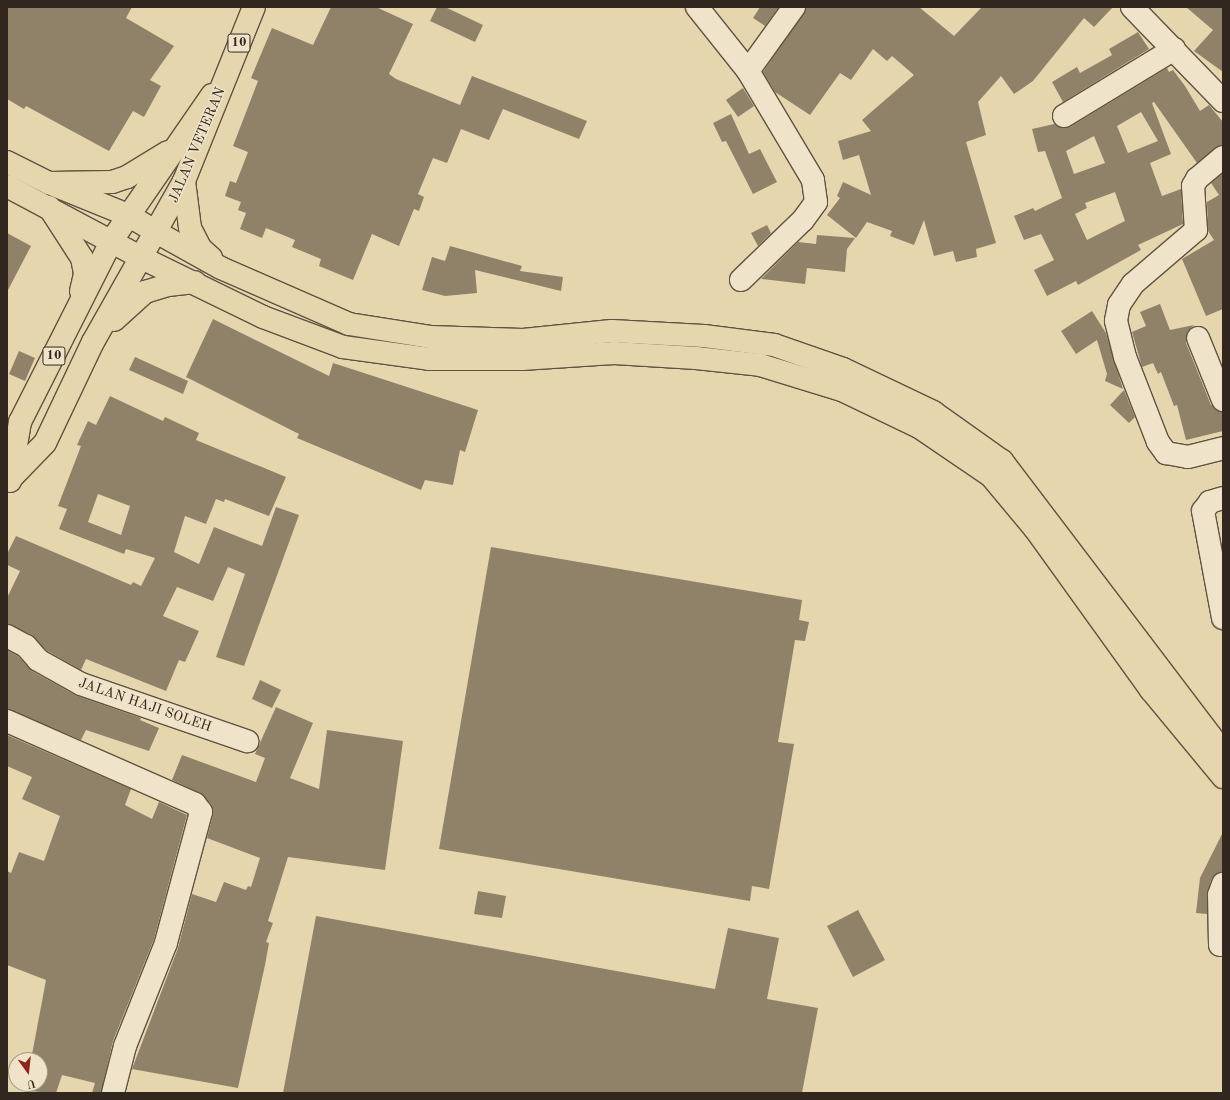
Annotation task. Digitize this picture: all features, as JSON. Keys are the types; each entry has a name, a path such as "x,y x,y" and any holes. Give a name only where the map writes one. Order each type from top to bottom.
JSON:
{"main road":[{"name":"JALAN VETERAN","path":"156,232 184,181 254,7"},
{"name":"JALAN VETERAN","path":"128,215 225,78"},
{"path":"49,183 112,182 127,177 175,147"},
{"path":"7,162 49,183 128,215 221,268 349,324 430,337 523,340 612,331 704,336 774,345 843,369 933,412 1002,461 1223,752"},
{"path":"184,181 190,228 200,248 221,268"},
{"path":"7,186 112,240 142,258 196,282 263,317 344,347 429,359 522,359 614,353 696,358 760,366 842,390 919,427 991,476 1036,530 1152,690 1223,778"},
{"path":"49,207 82,258 85,274 77,309"},
{"name":"10","path":"9,483 20,422 112,240 128,215"},
{"name":"10","path":"9,483 45,443 93,342 156,232"},
{"path":"93,342 145,292 168,284 196,282"}],"street":[{"path":"697,7 748,71 794,144 817,194 812,210 741,280"},
{"path":"748,71 794,7"},
{"path":"1132,7 1223,101"},
{"path":"1064,116 1174,49"},
{"path":"1223,158 1197,178 1193,186 1196,230 1133,284 1119,305 1116,321 1125,356 1158,442 1166,453 1188,457 1223,448"},
{"path":"1198,338 1223,400"},
{"path":"1223,498 1210,502 1203,511 1223,618"},
{"name":"JALAN HAJI SOLEH","path":"7,636 26,646 38,660 81,684 247,741"},
{"path":"7,721 195,804 201,812 166,943 126,1046 113,1093"},
{"path":"1220,945 1219,895 1223,884"}],"building":[{"path":"7,7 132,7 126,18 174,46 150,80 161,86 144,117 133,111 109,151 26,106 24,109 7,99"},
{"path":"331,7 376,7 413,24 389,74 396,79 460,105 472,76 587,121 579,139 503,109 489,140 461,129 447,163 433,158 418,194 424,197 419,211 414,209 399,246 372,234 353,280 319,266 321,259 292,247 295,240 266,228 262,238 240,229 246,213 238,210 241,202 225,196 230,181 236,183 248,152 233,146 258,81 251,78 272,28 313,45"},
{"path":"437,7 445,7 483,25 475,42 430,21"},
{"path":"760,7 779,7 765,26 753,18"},
{"path":"806,7 919,7 954,36 982,7 1113,7 1094,27 1084,18 1033,81 1014,94 1001,76 978,102 986,135 966,142 996,243 976,249 977,257 956,262 953,251 934,256 924,220 914,245 890,236 892,231 867,222 856,238 827,215 840,198 837,196 843,182 871,195 859,155 843,160 838,141 871,131 862,120 914,75 892,56 887,61 873,49 851,80 840,73 810,115 775,92 763,72"},
{"path":"1186,7 1223,7 1223,72 1194,51 1213,30"},
{"path":"1138,32 1149,49 1063,102 1052,82 1077,67 1080,73 1112,55 1109,49"},
{"path":"1167,68 1169,72 1173,70 1185,86 1200,111 1209,105 1223,122 1223,145 1197,163 1154,102 1152,103 1171,154 1150,163 1162,196 1181,189 1183,224 1138,245 1141,250 1078,285 1076,281 1047,296 1034,270 1054,260 1041,234 1024,240 1014,216 1033,208 1035,211 1062,198 1045,151 1038,152 1032,129 1054,124 1064,128 1070,127","holes":["1141,112 1158,141 1128,153 1117,126","1094,136 1105,163 1074,174 1066,151","1115,192 1125,221 1087,240 1075,214 1087,208 1085,203"]},
{"path":"743,88 754,106 738,117 726,100"},
{"path":"731,114 749,154 760,149 777,182 753,194 726,141 722,142 713,123"},
{"path":"1223,173 1223,309 1206,316 1182,259 1214,240 1208,231 1207,202 1219,195 1211,183"},
{"path":"767,225 771,233 758,246 751,233"},
{"path":"7,233 31,246 7,292"},
{"path":"817,235 855,238 847,249 845,272 807,268 805,284 761,279 798,242 816,244"},
{"path":"450,246 522,266 520,271 563,277 561,291 475,270 477,293 445,296 422,290 432,257 445,261"},
{"path":"1160,304 1170,330 1194,325 1188,331 1186,343 1211,405 1223,412 1223,431 1186,440 1177,405 1174,406 1161,372 1158,374 1153,363 1142,367 1132,332 1146,326 1140,312"},
{"path":"1092,311 1106,333 1123,389 1105,381 1107,374 1097,340 1076,354 1061,331"},
{"path":"213,319 329,376 333,363 478,410 465,452 460,450 453,485 425,480 421,490 297,438 299,434 186,377"},
{"path":"19,351 35,358 25,381 9,374"},
{"path":"135,357 188,381 183,394 129,370"},
{"path":"1124,390 1135,417 1129,423 1110,405"},
{"path":"110,396 163,421 165,417 199,433 196,440 286,477 269,516 225,499 224,502 216,499 206,524 185,516 174,552 199,564 214,527 262,546 276,507 299,515 244,666 216,657 245,574 228,567 213,601 177,587 163,616 199,631 185,662 179,660 166,691 86,659 81,670 46,650 32,635 7,624 7,598 20,571 7,565 7,554 16,536 131,585 133,582 141,586 155,558 126,549 124,554 59,529 67,509 58,506 81,446 77,445 88,421 96,425","holes":["98,494 130,506 121,535 88,522"]},
{"path":"491,547 802,600 799,620 809,622 805,641 795,640 778,742 794,744 769,889 752,886 750,901 439,849"},
{"path":"7,650 18,656 32,671 75,695 141,718 140,720 159,728 149,751 86,730 81,740 7,709"},
{"path":"260,680 281,690 272,708 252,699"},
{"path":"276,707 313,723 290,778 319,789 327,730 403,741 385,870 288,857 268,921 273,923 266,942 269,943 265,965 238,1088 132,1069 178,948 192,894 216,902 224,882 246,890 248,886 251,887 260,858 207,838 213,815 211,804 200,793 172,780 182,755 256,782 265,758 255,754"},
{"path":"7,735 131,789 125,805 152,819 159,802 187,815 154,939 113,1041 101,1093 92,1093 95,1083 62,1075 56,1093 42,1092 48,1092 48,1052 32,1052 46,980 7,965 7,871 11,873 19,852 44,861 60,816 22,799 32,777 7,766"},
{"path":"1223,832 1223,872 1211,880 1207,895 1207,914 1196,913 1200,878"},
{"path":"478,891 506,896 502,918 474,914"},
{"path":"858,910 885,960 853,977 827,926"},
{"path":"316,916 715,989 728,928 779,938 767,999 818,1008 802,1093 283,1093"}]}
